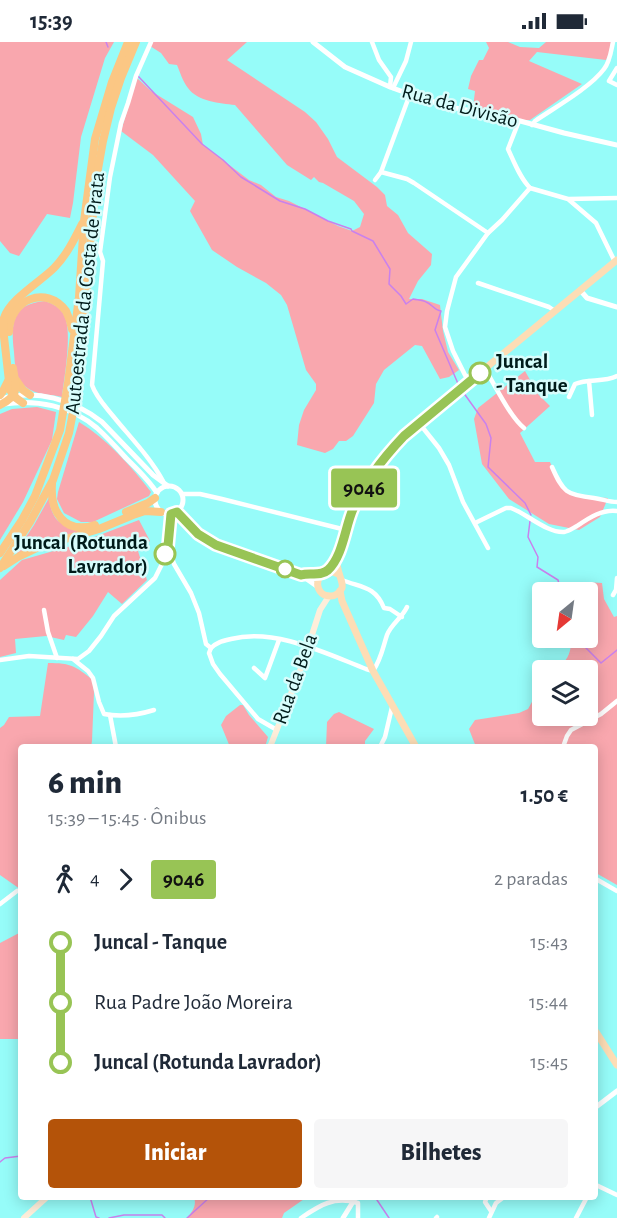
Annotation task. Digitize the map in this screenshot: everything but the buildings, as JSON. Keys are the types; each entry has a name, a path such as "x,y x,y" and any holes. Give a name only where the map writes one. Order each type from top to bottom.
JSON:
{"highway":[{"name":"Autoestrada da Costa de Prata","path":"0,553 35,496 60,430 79,297 84,221 95,139 112,82 128,42"},
{"name":"Autoestrada da Costa de Prata","path":"1,568 53,480 69,433 78,386 96,180 111,108 136,42"},
{"path":"30,395 11,377 3,328 4,318 19,298 55,267 67,252 84,221"},
{"path":"23,403 13,396 10,390 9,325 16,308 32,299 41,297 51,300 60,305 68,314 74,334"},
{"path":"0,397 11,377"},
{"path":"0,405 13,396"},
{"path":"53,480 52,499 55,509 62,520 80,527 92,526 148,503 156,496"},
{"path":"1,568 39,547 99,529 133,514 145,511 161,512"}],"main road":[{"path":"342,602 322,594 318,579 337,558 359,496 393,447 580,290 615,264"},
{"path":"337,558 342,602 373,671 414,744"},
{"path":"325,573 331,571 341,584"},
{"path":"331,596 341,584"},
{"name":"Rua da Bela","path":"319,589 320,610"},
{"name":"Rua da Bela","path":"271,744 300,672 320,610 331,596"},
{"path":"598,1035 617,1065"},
{"path":"24,1218 44,1200"}],"street":[{"path":"151,42 136,76 121,123 110,177 100,252 103,261 92,385 97,396 166,484"},
{"name":"Rua da Divisão","path":"313,42 345,67 391,88 455,108 502,116 617,145"},
{"path":"372,42 379,60 391,77 391,88"},
{"path":"391,88 406,61 411,42"},
{"path":"532,125 586,86 605,69 613,42"},
{"path":"617,68 609,81 617,85"},
{"path":"375,180 381,172 410,94"},
{"path":"519,122 508,149 530,188 568,199 617,198"},
{"path":"381,172 407,179 488,232"},
{"path":"470,381 447,337 447,311 456,277 488,232 502,220 530,188"},
{"path":"568,199 596,223 615,264"},
{"path":"478,283 555,311"},
{"path":"580,290 587,298 617,307"},
{"path":"485,369 509,409 524,428"},
{"path":"569,397 574,384 580,381 612,379 617,376"},
{"path":"589,381 592,415"},
{"path":"0,397 42,395 56,398 94,415 153,474 166,484 176,487 183,494 200,494 346,530"},
{"path":"0,405 41,403 73,412 90,422 147,479 156,496 156,505 161,512 174,513 198,534 216,545 301,575 319,589"},
{"path":"419,423 449,465 463,502 488,548"},
{"path":"552,466 559,483 571,494 617,502"},
{"path":"156,496 166,484"},
{"path":"0,660 30,656 78,659 90,651 114,616 155,578 168,546 174,513 183,504 183,494"},
{"path":"475,523 506,508 512,508 554,530 564,532 589,518 605,512 617,511"},
{"path":"168,546 174,564 199,612 206,644 211,648"},
{"path":"163,562 168,561 174,564"},
{"path":"301,575 325,573"},
{"path":"613,595 617,578"},
{"path":"341,584 370,589 384,608 402,617"},
{"path":"277,730 258,719 220,674 209,653 216,643 244,636 297,643 373,671 377,666 387,635 407,608"},
{"path":"44,610 48,632 57,658"},
{"path":"254,668 265,678 279,640"},
{"path":"73,659 93,678 104,714 142,714 154,710"},
{"path":"564,744 571,730 601,714 617,701"},
{"path":"382,744 392,706"},
{"path":"110,715 115,744"},
{"path":"598,880 617,891"},
{"path":"0,904 17,891"},
{"path":"598,1105 617,1091"},
{"path":"598,1186 617,1196"},
{"path":"301,1218 320,1205 344,1200"},
{"path":"344,1218 353,1200"},
{"path":"355,1200 358,1203 358,1218"},
{"path":"486,1200 491,1211"},
{"path":"489,1218 491,1211 500,1200"},
{"path":"576,1218 585,1200"}],"shaded area":[{"path":"0,42 114,42 105,58 81,137 70,218 47,214 19,256 10,253 0,241"},
{"path":"153,42 247,42 227,60 305,112 316,122 337,157 385,195 387,206 398,215 408,233 432,254 431,265 418,281 409,299 422,299 440,305 448,352 459,370 449,377 440,379 422,346 415,345 384,370 376,384 374,403 353,436 346,441 339,441 333,449 325,453 297,445 299,425 304,410 316,390 316,384 306,370 287,305 281,295 266,283 212,250 190,211 195,201 153,155 121,131 137,78 151,91 193,117 201,134 203,145 249,180 261,185 276,197 352,231 360,227 364,214 354,201 314,177 311,180 287,165 235,105 210,101 192,93 177,65 169,64 161,53 150,46"},
{"path":"486,42 508,42 520,47 539,48 546,42 611,42 606,60 537,52 529,61 582,84 530,120 524,120 473,108 475,91 468,89 471,76 479,60 483,60 489,48"},
{"path":"45,301 60,310 67,322 67,355 62,397 30,390 20,380 15,366 13,333 16,317 25,306"},
{"path":"525,371 538,394 550,406 520,433 535,462 550,462 561,487 573,494 608,498 600,517 579,530 549,524 509,499 482,464 474,419 478,408"},
{"path":"37,407 56,412 52,440 23,502 0,540 0,414 12,409"},
{"path":"79,422 99,436 127,463 151,492 149,496 93,522 81,522 64,513 57,499 58,492"},
{"path":"49,498 53,515 57,520 66,525 89,530 19,554 16,552"},
{"path":"139,520 150,541 138,551 147,580 122,604 108,592 76,637 66,635 64,640 46,636 15,639 16,653 0,657 0,580 22,560 71,546"},
{"path":"598,583 602,583 604,599 614,617 617,616 617,885 598,874 598,744 475,744 469,729 475,720 519,713 528,709 532,702 532,726 598,726 598,660 566,660 571,648 598,648"},
{"path":"48,663 72,666 93,680 92,744 18,744 18,888 0,875 0,728 9,717 40,716"},
{"path":"243,705 268,737 266,744 229,744 221,725 226,716"},
{"path":"339,712 374,729 365,744 326,744 327,722"},
{"path":"18,934 18,1039 0,1039 0,943"},
{"path":"195,1200 303,1200 284,1213 282,1218 187,1218"}],"waterway":[{"path":"106,42 108,47"},
{"path":"138,76 202,144 241,177 280,201 305,209 373,241 390,269 389,284 406,304 413,299 422,300 441,311 435,330 459,386"},
{"path":"463,392 486,424 491,438 488,467 525,503 531,515"},
{"path":"530,521 528,537 538,557 537,567 558,582"},
{"path":"586,648 601,663 617,650"},
{"path":"0,1162 5,1158 18,1156"},
{"path":"91,1200 96,1217 99,1218"},
{"path":"187,1218 207,1200"},
{"path":"377,1200 389,1218"},
{"path":"109,1218 124,1215 162,1215 165,1218"}],"bus line":[{"name":"9046","path":"165,554 171,514 177,512 198,534 216,545 301,575 326,572 337,558 359,496 393,447 480,373"}],"place":[{"name":"Juncal - Tanque","path":"480,373"},
{"name":"Juncal (Rotunda Lavrador)","path":"165,554"}]}
